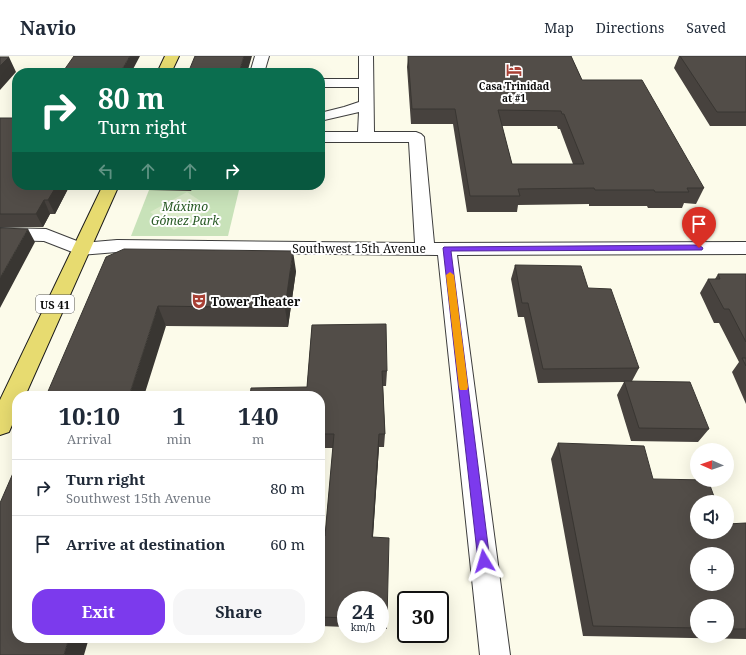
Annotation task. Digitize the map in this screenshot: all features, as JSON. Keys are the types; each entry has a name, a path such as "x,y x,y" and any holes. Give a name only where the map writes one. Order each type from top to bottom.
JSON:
{"main road":[{"path":"166,68 172,56"},
{"name":"US 41","path":"15,391 109,190"},
{"name":"US 41","path":"0,425 12,399"}],"street":[{"path":"258,68 262,56"},
{"path":"366,56 366,137"},
{"path":"325,83 366,83"},
{"path":"325,104 348,102 366,104"},
{"path":"325,116 348,111 366,104"},
{"path":"327,137 416,137 436,248 495,655"},
{"name":"Southwest 15th Avenue","path":"0,234 46,235 80,249 117,246 746,248"}],"green space":[{"name":"Máximo Gómez Park","path":"149,190 239,190 228,236 131,236"},
{"path":"187,192 211,208 174,230 150,212"}],"building":[{"path":"74,56 130,56 123,68 66,68"},
{"path":"195,56 244,56 240,68 190,68"},
{"path":"408,56 571,56 582,80 642,80 704,188 687,188 689,192 655,192 654,190 595,190 594,188 518,189 520,196 470,196 455,109 412,109","holes":["498,110 561,111 562,114 564,114 584,164 512,164"]},
{"path":"680,56 746,56 746,112 717,112"},
{"path":"0,57 9,57 0,66"},
{"path":"0,118 12,118 12,190 54,190 48,200 44,200 36,214 0,214"},
{"path":"0,228 28,229 0,278"},
{"path":"124,249 293,251 285,308 158,306 131,391 48,391 106,257"},
{"path":"515,265 581,266 588,288 611,289 639,368 543,369 528,303 522,303"},
{"path":"718,274 746,274 746,342 729,309 724,309 708,279 720,279"},
{"path":"386,324 387,371 382,371 385,434 379,434 372,537 389,538 388,591 337,591 337,618 325,617 325,536 334,434 325,434 325,391 251,391 251,388 307,387 312,325"},
{"path":"742,358 746,358 746,366"},
{"path":"624,381 690,382 709,429 639,428"},
{"path":"558,443 644,446 653,479 690,480 690,487 711,487 713,495 690,495 690,539 734,539 734,524 746,523 746,629 734,629 734,599 690,599 690,628 593,626"},
{"path":"12,475 12,643 68,643 64,655 0,655 0,503"}],"slow traffic":[{"path":"450,275 463,387"}],"place":[{"name":"Casa Trinidad at #1","path":"514,70"},
{"name":"Tower Theater","path":"199,301"}],"route":[{"path":"484,561 447,248 699,248"}]}
